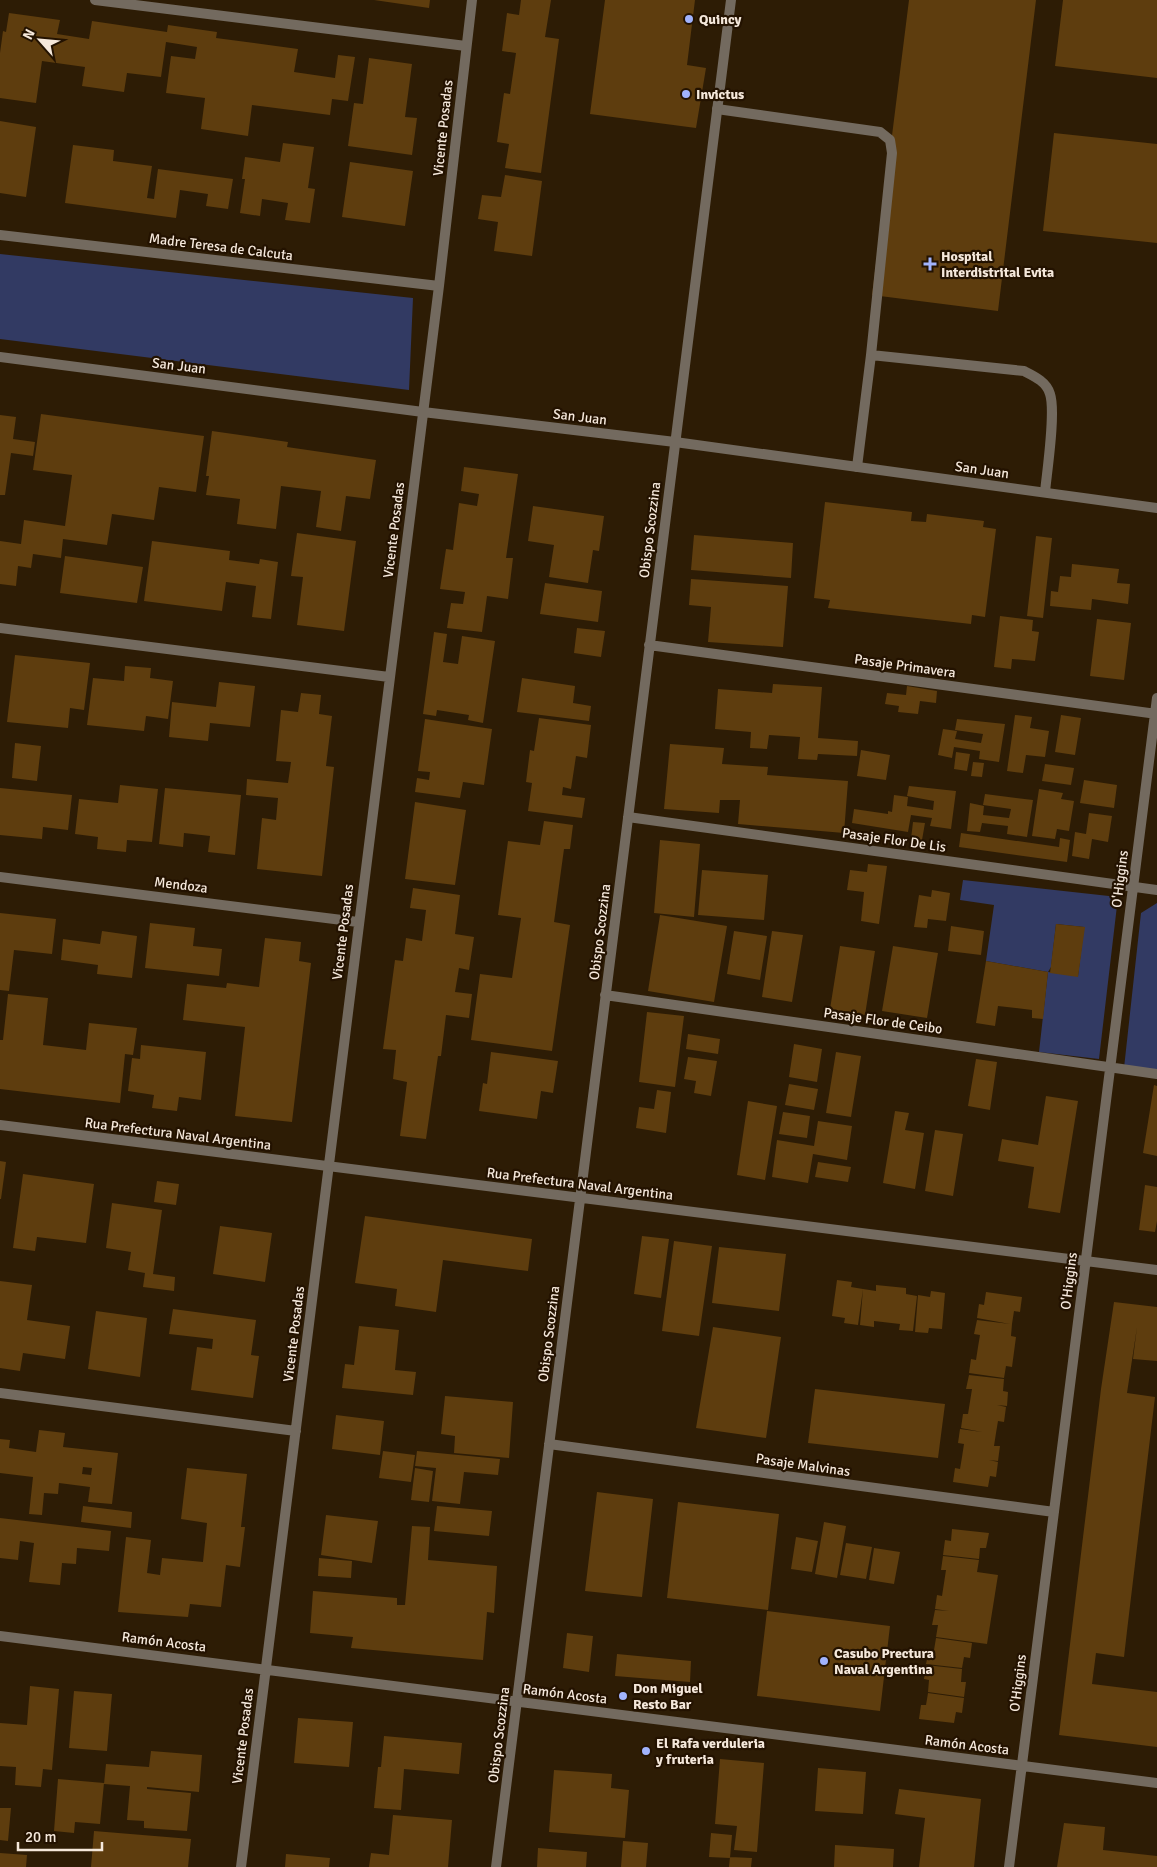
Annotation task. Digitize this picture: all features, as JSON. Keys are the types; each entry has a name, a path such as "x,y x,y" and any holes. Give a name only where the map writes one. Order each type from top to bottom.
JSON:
{"street":[{"path":"95,0 466,46"},
{"name":"Vicente Posadas","path":"241,1867 439,286 472,0"},
{"name":"Obispo Scozzina","path":"496,1867 731,0"},
{"path":"717,109 880,132 890,140 892,153 872,355 857,467"},
{"name":"Madre Teresa de Calcuta","path":"0,236 439,286"},
{"path":"872,355 1024,371 1040,380 1050,393 1052,412 1045,492"},
{"name":"San Juan","path":"0,357 423,412 675,442 1157,508"},
{"path":"0,628 389,678"},
{"name":"Pasaje Primavera","path":"649,645 1156,714"},
{"name":"O'Higgins","path":"1009,1867 1157,698"},
{"name":"Pasaje Flor De Lis","path":"628,818 1157,890"},
{"name":"Mendoza","path":"0,876 358,922"},
{"name":"Pasaje Flor de Ceibo","path":"605,995 1157,1074"},
{"name":"Rua Prefectura Naval Argentina","path":"0,1125 1157,1270"},
{"path":"0,1393 296,1432"},
{"name":"Pasaje Malvinas","path":"549,1444 1054,1512"},
{"name":"Ramón Acosta","path":"0,1636 1157,1783"}],"shaded area":[{"path":"0,254 413,298 409,390 0,339"},
{"path":"963,880 1118,897 1099,1059 1039,1052 1048,972 986,961 994,905 960,900","holes":["1056,924 1084,927 1078,976 1048,972 1051,967"]},
{"path":"1157,903 1157,1072 1124,1068 1141,913"}],"building":[{"path":"374,0 430,0 429,8"},
{"path":"521,0 551,0 545,37 559,39 541,173 505,168 509,144 497,142 504,93 510,94 516,53 502,51 507,13 519,15"},
{"path":"605,0 695,0 687,65 706,68 696,128 590,114"},
{"path":"909,0 1036,0 998,311 872,295"},
{"path":"1063,0 1157,0 1157,78 1055,66"},
{"path":"9,13 60,20 57,34 89,39 92,21 167,32 168,25 217,32 216,38 298,49 294,72 335,78 338,55 355,57 348,101 332,99 330,115 252,105 248,136 201,129 205,98 166,93 171,56 195,59 197,47 166,42 161,77 127,73 124,92 82,86 85,67 42,61 36,103 0,98 0,53 3,31 6,32"},
{"path":"369,58 412,64 405,117 417,118 412,155 348,146 354,103 363,104"},
{"path":"0,121 36,127 26,197 0,193"},
{"path":"1054,133 1157,144 1157,243 1043,231"},
{"path":"283,143 314,147 308,188 315,189 310,223 285,220 288,203 262,199 260,216 240,213 245,179 242,179 245,157 280,162"},
{"path":"73,145 114,150 113,161 152,166 147,198 154,199 158,169 233,179 228,209 206,206 208,194 180,190 176,218 65,203"},
{"path":"350,162 413,171 405,226 342,217"},
{"path":"505,175 542,181 532,256 494,251 498,222 478,219 482,195 501,197"},
{"path":"41,414 204,436 196,492 159,487 154,520 112,514 107,545 63,539 61,558 33,554 31,568 18,566 16,586 0,584 0,541 21,544 24,520 65,526 72,475 33,470"},
{"path":"0,415 16,417 13,439 35,442 33,456 11,453 5,495 0,495"},
{"path":"212,431 288,442 287,447 376,460 370,499 346,496 341,531 316,527 321,491 281,486 276,529 237,524 240,499 206,495 209,476 206,476"},
{"path":"464,467 518,474 506,558 513,558 508,599 487,596 482,632 447,628 451,603 463,604 465,592 440,589 446,549 453,550 459,503 477,506 479,494 461,491"},
{"path":"825,502 912,512 911,521 926,522 927,514 984,521 983,527 996,529 985,617 972,615 971,624 828,608 830,600 814,598"},
{"path":"533,506 604,516 599,551 593,550 588,583 549,577 554,545 528,541"},
{"path":"297,533 356,541 344,631 297,625 303,577 291,576"},
{"path":"694,535 793,543 791,578 691,570"},
{"path":"1036,536 1052,538 1043,618 1027,616"},
{"path":"152,541 230,551 229,560 259,564 260,559 278,562 271,619 252,617 256,586 226,582 222,611 144,601"},
{"path":"65,556 143,567 137,603 60,593"},
{"path":"1072,564 1119,569 1117,583 1130,584 1128,604 1092,599 1091,610 1050,606 1051,591 1058,592 1060,576 1071,577"},
{"path":"691,579 788,586 783,647 708,642 711,607 689,605"},
{"path":"545,583 602,591 598,622 540,614"},
{"path":"1000,616 1033,620 1032,631 1039,632 1035,661 1012,659 1011,669 994,667"},
{"path":"1097,619 1131,623 1124,680 1090,676"},
{"path":"577,628 605,631 601,657 574,653"},
{"path":"434,632 447,634 443,662 458,664 462,636 495,641 483,723 468,720 469,715 437,710 436,716 423,714"},
{"path":"15,655 90,663 84,710 70,708 68,728 7,722"},
{"path":"125,666 151,668 150,678 173,681 168,719 146,716 144,731 87,725 93,678 124,681"},
{"path":"522,678 575,686 573,703 591,706 589,721 517,712"},
{"path":"219,682 255,686 250,727 210,723 208,741 169,737 172,702 216,707"},
{"path":"773,684 822,687 818,738 858,741 857,756 818,754 817,760 798,759 800,737 769,735 767,749 750,748 751,732 715,729 718,689 772,693"},
{"path":"907,686 937,691 936,703 920,701 918,714 898,712 899,706 885,704 887,693 906,695"},
{"path":"301,693 321,695 319,714 332,716 326,766 334,767 322,876 257,869 262,818 276,820 278,798 246,795 247,779 288,783 291,762 276,761 281,710 298,712"},
{"path":"1015,715 1032,717 1030,728 1049,731 1045,757 1026,755 1023,773 1007,771"},
{"path":"1061,715 1081,718 1075,755 1055,752"},
{"path":"539,718 591,725 587,758 576,756 571,789 563,787 562,795 585,798 582,818 528,811 532,783 526,782 530,750 534,751"},
{"path":"425,719 492,729 484,785 463,782 460,798 415,792 417,778 429,780 430,772 418,771"},
{"path":"957,719 1005,724 999,762 979,759 980,751 954,747 952,758 938,755 943,729 957,731 955,739 981,743 983,734 955,730"},
{"path":"15,743 41,746 37,781 12,778"},
{"path":"670,744 724,748 722,764 768,767 767,775 848,781 844,833 738,824 740,800 720,800 719,813 664,809"},
{"path":"861,750 890,755 886,780 857,776"},
{"path":"956,752 970,754 967,771 954,769"},
{"path":"973,762 984,763 982,777 971,776"},
{"path":"1045,764 1074,768 1071,785 1042,781"},
{"path":"1084,780 1117,785 1114,808 1080,803"},
{"path":"120,785 158,789 152,842 127,840 126,852 97,849 98,837 75,834 79,799 118,803"},
{"path":"909,786 956,791 951,829 930,826 932,818 911,815 908,832 852,823 854,809 888,814 888,811 892,812 894,795 908,797 907,806 933,810 934,801 907,796"},
{"path":"0,788 72,795 68,830 43,827 42,839 0,835"},
{"path":"165,788 241,795 235,855 208,852 210,836 184,833 183,847 159,844"},
{"path":"1039,789 1063,793 1061,799 1074,801 1069,831 1057,829 1055,839 1032,836"},
{"path":"985,794 1033,800 1027,837 1007,834 1008,826 982,823 980,832 967,831 970,803 984,806 983,815 1009,818 1011,809 983,805"},
{"path":"415,802 466,810 455,885 405,879"},
{"path":"1089,813 1112,816 1108,842 1092,839 1089,859 1072,856 1075,832 1086,834"},
{"path":"544,821 573,825 570,849 564,849 554,922 570,925 552,1051 471,1040 480,974 512,978 521,918 498,915 508,841 540,845"},
{"path":"913,822 925,823 922,840 911,839"},
{"path":"961,833 1059,847 1060,838 1070,840 1067,862 959,847"},
{"path":"660,840 700,844 694,917 654,913"},
{"path":"868,864 887,866 879,924 861,921 864,892 847,890 850,870 867,872"},
{"path":"702,870 768,875 764,920 698,915"},
{"path":"413,888 460,895 455,934 474,937 469,970 459,968 455,992 472,994 469,1018 446,1015 441,1056 438,1056 426,1139 400,1136 407,1082 393,1079 396,1050 383,1049 395,960 403,961 406,938 422,941 426,910 410,908"},
{"path":"932,890 950,893 946,921 928,919 927,928 914,927 919,895 931,897"},
{"path":"0,913 56,919 52,954 14,950 9,991 0,990"},
{"path":"660,915 727,926 714,1002 648,991"},
{"path":"150,923 195,928 193,946 222,949 219,976 145,968"},
{"path":"1056,924 1085,927 1078,977 1050,973"},
{"path":"951,926 984,931 981,955 948,951"},
{"path":"102,931 137,936 132,978 97,974 98,965 61,960 63,939 100,944"},
{"path":"734,931 767,936 760,980 727,974"},
{"path":"772,931 803,935 792,1002 762,997"},
{"path":"265,938 301,942 299,961 311,963 292,1122 235,1116 245,1027 183,1020 187,984 226,988 227,983 259,987"},
{"path":"840,946 875,951 865,1015 830,1009"},
{"path":"893,946 938,953 927,1018 882,1011"},
{"path":"986,961 1048,972 1043,1019 1032,1018 1032,1010 998,1006 995,1026 976,1023"},
{"path":"8,994 48,998 43,1045 86,1050 89,1023 137,1028 133,1055 125,1054 120,1103 0,1089 0,1040 3,1040"},
{"path":"647,1012 684,1016 675,1087 639,1082"},
{"path":"688,1034 720,1039 718,1054 686,1049"},
{"path":"794,1044 822,1049 817,1082 789,1077"},
{"path":"141,1045 206,1052 201,1100 179,1097 177,1111 152,1108 154,1095 128,1091 132,1058 140,1059"},
{"path":"491,1052 558,1061 553,1093 541,1091 537,1119 479,1111 483,1083 487,1084"},
{"path":"836,1052 861,1056 851,1117 826,1113"},
{"path":"688,1057 717,1061 711,1096 694,1093 696,1081 684,1079"},
{"path":"976,1059 997,1062 990,1110 968,1106"},
{"path":"789,1084 818,1089 814,1110 785,1105"},
{"path":"1154,1085 1157,1086 1157,1156 1143,1153"},
{"path":"657,1090 671,1092 666,1133 636,1128 639,1107 654,1109"},
{"path":"1046,1096 1078,1101 1060,1213 1028,1208 1034,1167 998,1161 1002,1139 1038,1145"},
{"path":"748,1101 777,1106 765,1180 737,1175"},
{"path":"895,1111 909,1113 905,1130 924,1133 915,1189 883,1183"},
{"path":"783,1112 810,1116 807,1138 779,1134"},
{"path":"818,1121 852,1126 847,1160 813,1154 808,1183 772,1177 777,1140 814,1146"},
{"path":"935,1130 963,1134 953,1196 925,1191"},
{"path":"0,1161 6,1162 1,1199 0,1199"},
{"path":"818,1162 851,1167 848,1182 815,1177"},
{"path":"23,1174 94,1184 86,1243 37,1237 35,1251 13,1248"},
{"path":"157,1181 179,1184 176,1205 154,1202"},
{"path":"1145,1185 1157,1187 1157,1221 1155,1232 1139,1230"},
{"path":"112,1203 162,1210 153,1274 175,1277 174,1291 143,1287 145,1273 128,1270 131,1252 106,1248"},
{"path":"365,1216 532,1239 528,1271 443,1260 436,1312 395,1306 397,1289 355,1283"},
{"path":"220,1226 272,1233 265,1282 213,1274"},
{"path":"642,1236 669,1239 661,1298 634,1294"},
{"path":"674,1241 712,1246 699,1336 662,1331"},
{"path":"719,1247 786,1254 779,1311 712,1303"},
{"path":"837,1280 852,1282 851,1287 863,1289 858,1325 844,1323 845,1318 832,1316"},
{"path":"0,1281 32,1285 27,1320 70,1326 65,1359 23,1353 20,1371 0,1368"},
{"path":"876,1285 906,1288 906,1294 917,1296 913,1331 899,1330 900,1324 874,1321 874,1327 860,1325 863,1289 876,1291"},
{"path":"931,1291 945,1293 942,1329 929,1328 928,1333 915,1332 918,1295 930,1297"},
{"path":"986,1292 1022,1297 1020,1312 1014,1311 1012,1324 1011,1336 1016,1337 1014,1352 978,1347 980,1335 974,1334 977,1320 1010,1324 977,1318 979,1304 984,1305"},
{"path":"1114,1302 1157,1307 1157,1361 1133,1359 1137,1327 1127,1393 1155,1397 1124,1657 1096,1653 1092,1684 1157,1692 1157,1747 1059,1735 1101,1389"},
{"path":"173,1309 256,1320 251,1355 259,1356 253,1398 191,1390 197,1347 212,1349 213,1339 169,1334"},
{"path":"96,1311 147,1318 140,1377 88,1369"},
{"path":"359,1326 399,1330 395,1370 416,1372 413,1395 342,1388 345,1364 354,1365"},
{"path":"713,1327 781,1337 766,1438 696,1428"},
{"path":"978,1347 1014,1352 1012,1367 1006,1366 1004,1378 969,1373 971,1359 976,1360"},
{"path":"969,1375 1004,1379 1003,1391 1008,1392 1007,1406 997,1405 1006,1407 1004,1422 998,1421 994,1446 1000,1446 998,1461 989,1460 998,1462 996,1477 990,1476 988,1487 953,1482 955,1468 960,1469 964,1444 958,1443 960,1429 982,1432 961,1428 963,1414 968,1414 972,1389 966,1389"},
{"path":"815,1389 945,1404 938,1458 808,1443"},
{"path":"445,1396 513,1402 509,1458 454,1453 455,1436 441,1434"},
{"path":"336,1415 384,1421 380,1455 332,1449"},
{"path":"39,1430 65,1433 63,1447 118,1453 112,1504 88,1502 90,1487 59,1483 58,1494 44,1493 42,1515 29,1514 33,1477 0,1473 0,1439 10,1440 9,1448 36,1452","holes":["83,1467 92,1468 91,1475 82,1474"]},
{"path":"383,1451 415,1455 411,1482 379,1478"},
{"path":"417,1451 500,1459 498,1475 464,1472 460,1504 432,1501 436,1468 415,1466"},
{"path":"187,1468 247,1474 241,1527 245,1527 240,1567 226,1565 221,1607 190,1604 188,1617 118,1612 126,1537 151,1540 147,1573 160,1575 162,1558 203,1562 207,1523 181,1519"},
{"path":"415,1468 433,1471 429,1502 411,1500"},
{"path":"597,1492 653,1499 642,1597 585,1591"},
{"path":"678,1502 779,1514 768,1610 667,1598"},
{"path":"83,1506 132,1512 131,1528 81,1522"},
{"path":"437,1506 492,1511 489,1536 434,1531"},
{"path":"326,1515 378,1521 372,1563 321,1555"},
{"path":"0,1518 111,1531 109,1551 77,1548 76,1564 62,1563 60,1585 29,1582 34,1543 20,1541 18,1560 0,1558"},
{"path":"824,1522 846,1526 837,1578 815,1574"},
{"path":"412,1526 430,1527 428,1560 497,1566 494,1613 487,1612 483,1660 351,1648 353,1637 310,1633 313,1591 397,1598 397,1605 405,1605"},
{"path":"952,1529 989,1533 986,1548 980,1548 979,1559 943,1555 945,1540 951,1541"},
{"path":"796,1537 818,1541 812,1572 791,1569"},
{"path":"846,1543 872,1547 866,1579 840,1575"},
{"path":"874,1548 900,1552 894,1584 869,1580"},
{"path":"943,1556 979,1560 977,1572 998,1575 987,1644 936,1637 938,1625 932,1625 935,1610 949,1611 935,1609 937,1595 942,1596 946,1570 941,1570"},
{"path":"319,1558 352,1561 351,1578 318,1576"},
{"name":"Casubo Prectura Naval Argentina","path":"767,1611 890,1626 880,1711 757,1696"},
{"path":"567,1633 593,1636 589,1672 563,1668"},
{"path":"936,1638 972,1643 970,1658 964,1657 962,1668 926,1664 929,1650 934,1650"},
{"path":"617,1654 691,1661 690,1682 615,1676"},
{"path":"926,1665 962,1669 961,1682 966,1682 964,1697 928,1692 929,1680 924,1679"},
{"path":"30,1686 59,1689 52,1770 43,1769 41,1787 15,1785 16,1767 0,1766 0,1723 27,1725"},
{"path":"74,1691 112,1694 107,1751 69,1748"},
{"path":"928,1693 964,1698 962,1713 956,1712 954,1723 919,1719 921,1705 926,1705"},
{"path":"298,1718 353,1722 349,1767 294,1763"},
{"path":"384,1736 462,1743 459,1774 404,1769 401,1810 374,1808 378,1767 381,1767"},
{"path":"151,1751 202,1755 199,1792 147,1787 147,1789 191,1793 187,1831 144,1828 144,1821 127,1820 130,1786 104,1784 106,1764 149,1767"},
{"path":"720,1759 764,1763 757,1852 734,1850 737,1826 715,1824"},
{"path":"818,1768 866,1772 863,1814 815,1811"},
{"path":"554,1770 612,1774 611,1788 629,1790 625,1838 549,1832"},
{"path":"58,1779 104,1783 100,1824 75,1822 74,1833 54,1831"},
{"path":"899,1789 981,1799 974,1867 919,1867 925,1818 895,1814"},
{"path":"0,1808 11,1808 8,1841 0,1840"},
{"path":"393,1815 452,1820 448,1867 369,1867 371,1853 389,1855"},
{"path":"1064,1823 1105,1827 1103,1850 1157,1856 1157,1867 1057,1867"},
{"path":"94,1831 191,1839 188,1867 91,1867"},
{"path":"711,1833 732,1835 730,1858 709,1857"},
{"path":"623,1841 648,1843 646,1867 621,1867"},
{"path":"835,1845 894,1849 893,1867 834,1867"},
{"path":"538,1848 587,1852 586,1867 537,1867"},
{"path":"0,1853 27,1855 26,1867 0,1867"},
{"path":"286,1854 330,1858 329,1867 285,1867"},
{"path":"730,1857 752,1858 751,1867 729,1867"}],"place":[{"name":"Quincy","path":"689,19"},
{"name":"Invictus","path":"686,94"},
{"name":"Hospital Interdistrital Evita","path":"930,264"},
{"name":"Casubo Prectura Naval Argentina","path":"824,1661"},
{"name":"Don Miguel Resto Bar","path":"623,1696"},
{"name":"El Rafa verduleria y fruteria","path":"646,1751"}]}
